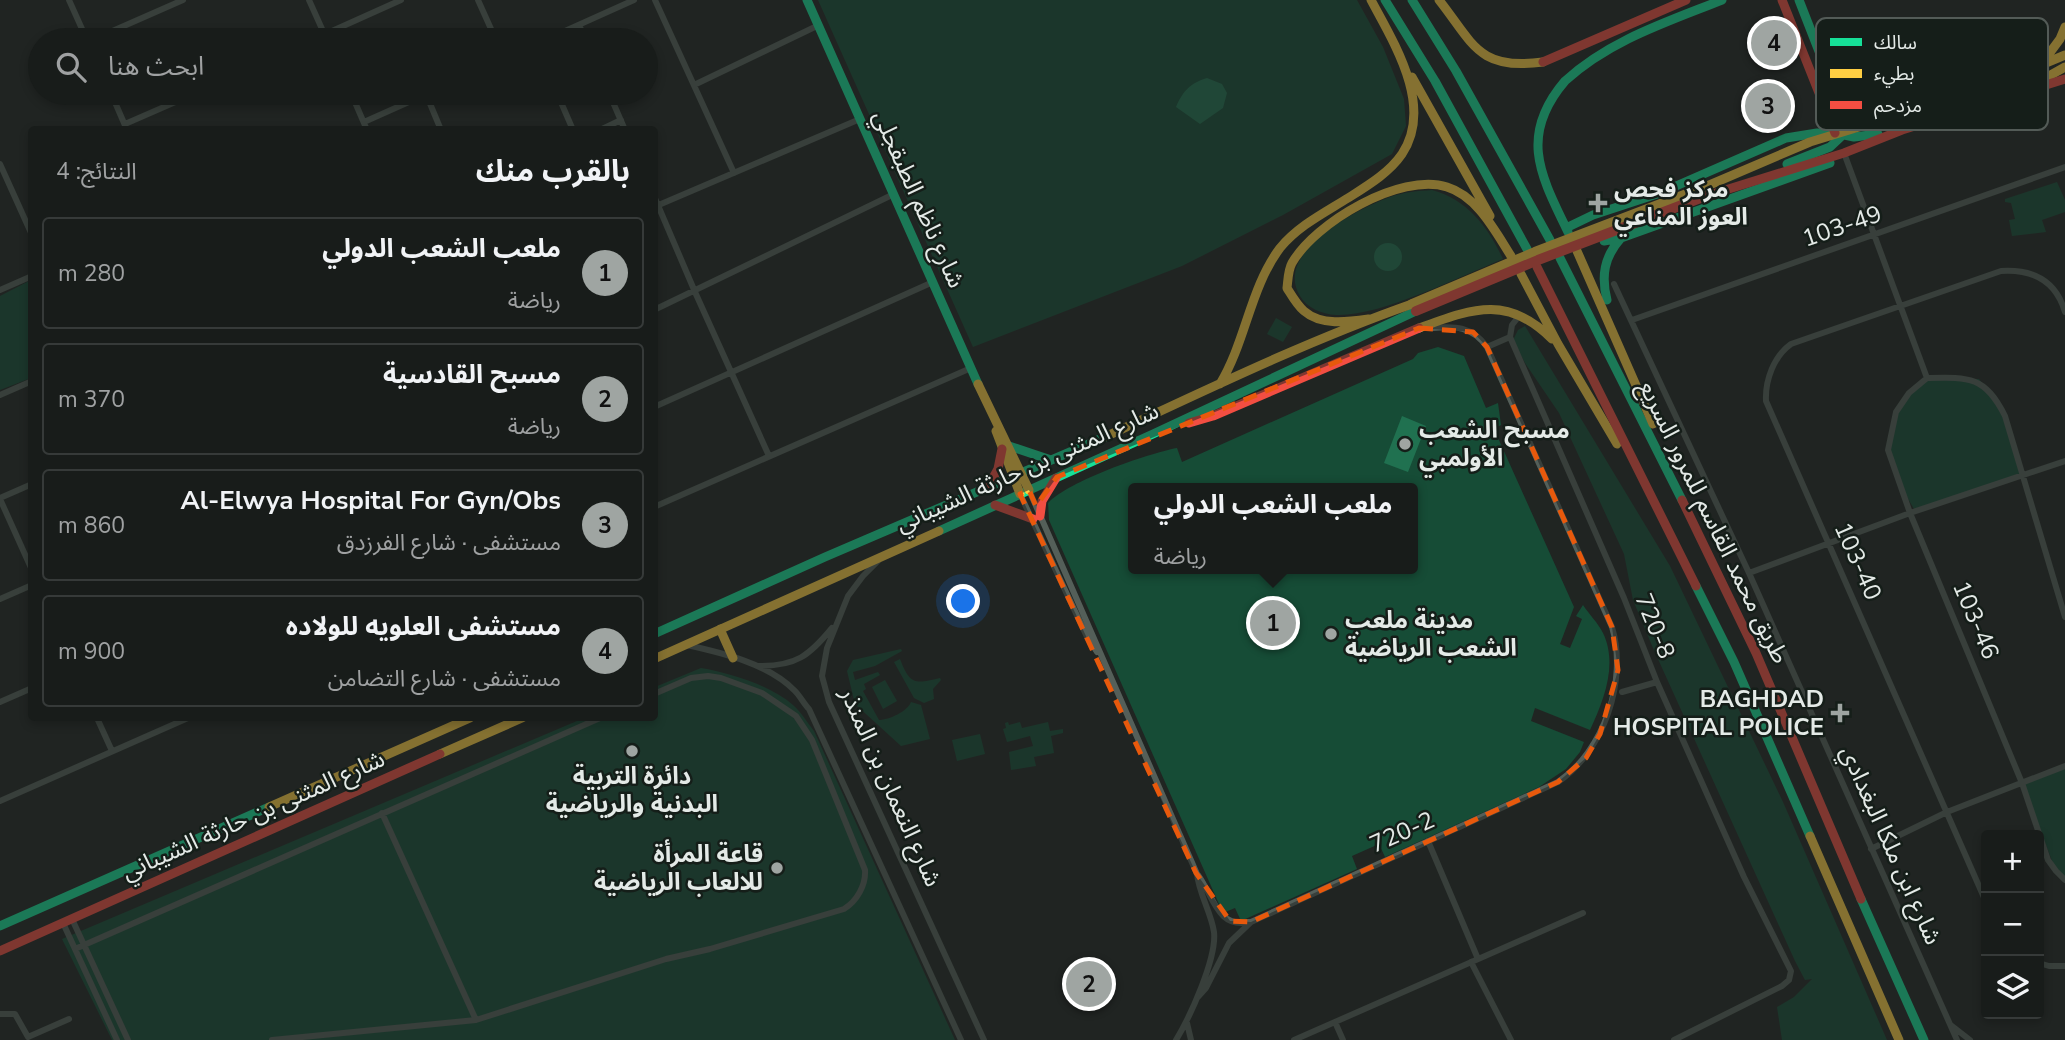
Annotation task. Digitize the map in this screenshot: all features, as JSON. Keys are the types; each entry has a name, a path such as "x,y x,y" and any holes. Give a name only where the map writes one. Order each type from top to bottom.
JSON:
{"main road":[{"name":"شارع ناظم الطبقجلي","path":"807,0 1025,491"},
{"path":"1369,319 1339,322 1313,316 1294,302 1287,282 1290,265 1310,236 1365,202 1416,183 1448,187 1461,194 1485,217 1511,256 1371,0"},
{"path":"1385,0 1435,81 1527,249"},
{"path":"1412,0 1456,71 1550,240"},
{"path":"1439,0 1468,40 1494,60 1525,66 1543,62 1686,0"},
{"path":"1722,0 1603,51 1551,95 1541,116 1539,155 1548,193 1567,230 1592,215 1660,192 1786,138 1842,132 1868,136 1902,130"},
{"path":"1782,0 1816,75"},
{"path":"1799,0 1816,52"},
{"path":"2048,54 2065,27"},
{"path":"1220,384 1238,351 1258,285 1283,245 1304,224 1377,177 1406,147 1412,128 1413,102 1399,55"},
{"path":"2048,64 2065,55"},
{"path":"2048,77 2065,67"},
{"path":"2048,85 2065,79"},
{"path":"1701,193 1765,160 1848,130"},
{"path":"1414,307 1535,252 1701,193 1842,154 1902,130"},
{"path":"1604,241 1621,238 1679,215 1817,169 1842,154"},
{"path":"1584,226 1592,215"},
{"path":"1617,338 1603,286 1603,275 1604,263 1611,248 1621,238"},
{"path":"1577,251 1617,338 1690,515"},
{"name":"طريق محمد القاسم للمرور السريع","path":"1560,258 1690,515 1756,653 1816,797 1924,1040"},
{"name":"طريق محمد القاسم للمرور السريع","path":"1537,267 1734,662 1899,1040"},
{"path":"1521,274 1558,344 1667,528"},
{"name":"شارع المثنى بن حارثة الشيباني","path":"658,632 1369,319 1414,307"},
{"name":"شارع المثنى بن حارثة الشيباني","path":"658,657 1153,434 1414,307"},
{"path":"1153,434 1213,416 1419,328 1466,311 1502,310 1520,314 1558,344"},
{"path":"988,487 998,469 1005,447 1051,460"},
{"path":"995,505 1036,518 1042,498 1057,477"},
{"path":"720,629 733,658"},
{"name":"شارع المثنى بن حارثة الشيباني","path":"0,926 463,721"},
{"name":"شارع المثنى بن حارثة الشيباني","path":"0,951 515,721"},
{"path":"0,919 48,905"},
{"path":"0,958 41,932"}],"street":[{"path":"69,0 84,28"},
{"path":"118,28 183,0"},
{"path":"309,0 322,28"},
{"path":"344,28 401,0"},
{"path":"478,0 491,28"},
{"path":"572,28 634,0"},
{"path":"655,0 734,173"},
{"path":"694,85 819,25"},
{"path":"116,105 126,126"},
{"path":"128,126 171,105"},
{"path":"356,105 366,126 406,105"},
{"path":"431,105 439,126"},
{"path":"562,105 571,126"},
{"path":"614,105 623,126"},
{"path":"658,206 860,119"},
{"path":"608,126 621,120"},
{"path":"1842,154 1927,378 1955,377 1981,383 1996,398 2005,416 2065,617"},
{"path":"0,164 3,179 28,227"},
{"name":"103-49","path":"1632,320 2065,167"},
{"path":"658,308 894,194"},
{"path":"658,208 769,456"},
{"name":"103-40","path":"1982,893 1766,401 1768,383 1779,355 1791,344 2001,271 2019,270 2034,274 2049,284 2061,299 2065,312"},
{"path":"0,290 28,277"},
{"path":"658,405 933,282"},
{"name":"شارع ابن ملكا البغدادي","path":"1614,284 1749,573 1957,1040"},
{"path":"1487,347 1510,337 1512,325 1520,314"},
{"name":"720-8","path":"1419,328 1463,327 1473,332 1487,347 1612,627 1618,659 1614,694"},
{"name":"720-8","path":"1510,337 1624,598 1657,682 1744,877 1789,967 1789,980 1782,986 1674,1040"},
{"path":"658,505 971,368"},
{"name":"103-46","path":"1927,378 1909,393 1896,412 1888,450 1910,513 2022,783 2048,860 2065,880"},
{"path":"0,395 28,383"},
{"path":"1749,573 1910,513 2065,461"},
{"path":"28,486 0,498 28,561"},
{"path":"1025,491 1088,639 1098,653 1196,874 1212,922 1214,949 1197,998 1176,1040"},
{"name":"شارع النعمان بن المنذر","path":"884,555 863,576 848,597 827,648 822,676 829,702 984,1040"},
{"path":"0,599 28,587"},
{"path":"754,666 779,666 801,659 817,647 836,622"},
{"name":"شارع النعمان بن المنذر","path":"685,645 733,658 772,674 795,691 809,709 961,1040"},
{"path":"272,1040 475,1020 666,959 710,949 853,904 865,877 865,870 813,740 796,716 762,693 721,678 691,678 658,692"},
{"path":"1622,692 1657,682"},
{"path":"0,702 28,690"},
{"name":"720-2","path":"1197,998 1206,988 1223,952 1251,922 1547,788 1569,775 1596,743 1614,694"},
{"path":"98,721 112,751"},
{"path":"0,801 181,721"},
{"path":"75,949 593,721"},
{"path":"1871,849 1947,812 2065,766"},
{"path":"382,813 475,1020"},
{"path":"1428,841 1474,960 1511,1040"},
{"path":"1196,874 1219,913 1235,926 1236,935"},
{"path":"1294,1040 1583,913"},
{"path":"68,921 84,945 128,1040"},
{"path":"68,921 75,949 117,1040"},
{"path":"1230,921 1240,924 1251,922"},
{"path":"1214,949 1223,952"},
{"path":"2044,964 2065,966"},
{"path":"0,1014 15,1014 29,1039 69,1019"},
{"path":"1187,1021 1191,1040"},
{"path":"1335,1022 1343,1040"},
{"path":"1951,1026 1970,1040"}],"highlighted area":[{"path":"1419,328 1473,332 1487,347 1612,627 1618,670 1600,734 1586,758 1558,782 1251,922 1230,921 1196,873 1020,494 1029,490 1036,506 1057,477"}],"shaded area":[{"path":"818,0 1357,0 1383,47 1404,99 1406,126 1392,154 1283,215 1182,266 973,347"},
{"path":"1207,78 1222,84 1227,93 1223,108 1200,124 1176,107 1188,88"},
{"path":"2057,182 2065,200 2065,212 2042,220 2046,232 2012,236 2009,220 2015,219 2011,203 2005,202 2005,199"},
{"path":"1432,190 1456,200 1475,216 1491,236 1503,259 1397,303 1354,314 1325,313 1315,310 1303,300 1295,280 1298,264 1322,234 1358,211 1390,197"},
{"path":"1388,243 1398,247 1402,257 1398,267 1388,271 1378,267 1374,257 1378,247"},
{"path":"28,282 28,379 0,390 0,296"},
{"path":"1276,318 1292,327 1283,342 1267,334"},
{"path":"1525,326 1670,566 1783,802 1887,1040 1782,1040 1777,1007 1794,997 1812,979 1805,980 1795,961 1653,648 1633,600 1624,554 1559,413 1525,363 1513,340 1518,330"},
{"name":"مدينة ملعب الشعب الرياضية","path":"1438,347 1464,356 1486,408 1498,403 1501,425 1494,429 1574,607 1560,644 1570,648 1582,619 1576,616 1583,605 1601,629 1607,645 1609,669 1604,694 1590,730 1535,708 1531,721 1584,742 1580,752 1566,769 1539,787 1385,857 1379,844 1352,856 1357,869 1241,921 1235,908 1223,913 1049,520 1048,503 1073,486 1147,456 1177,448 1182,462 1413,359 1418,353"},
{"path":"1927,378 1979,379 2005,416 2022,474 1914,509 1896,472 1890,439 1892,424 1899,408"},
{"name":"مسبح الشعب الأولمبي","path":"1402,416 1426,426 1408,472 1384,463"},
{"path":"901,649 902,651 875,666 853,672 855,680 878,672 880,675 864,684 866,689 863,691 879,720 898,714 911,702 921,705 930,739 901,746 855,704 847,671 853,660"},
{"path":"900,659 907,674 914,680 940,678 933,689 934,699 924,703 914,698 894,662"},
{"path":"701,668 737,677 773,691 796,708 814,731 955,1040 112,1040 62,939 577,721 658,721 658,686"},
{"path":"885,680 897,701 883,709 872,687"},
{"path":"1008,722 1009,725 1020,722 1022,728 1048,722 1050,731 1063,729 1063,733 1051,736 1054,753 1034,757 1036,766 1011,770 1009,752 1033,746 1030,736 1007,742 1003,729"},
{"path":"980,734 985,754 957,761 952,740"},
{"path":"2065,766 2065,880 2056,871 2044,840 2044,830 2040,830 2022,783"}],"traffic: fast":[{"path":"807,0 978,384"},
{"path":"1385,0 1435,81 1527,249"},
{"path":"1412,0 1456,71 1550,240"},
{"path":"1565,81 1620,43 1722,0"},
{"path":"1799,0 1816,44"},
{"path":"1565,81 1551,101 1542,120 1538,138 1543,174 1568,232"},
{"path":"1787,164 1830,147 1846,132"},
{"path":"1566,228 1593,215 1660,193 1786,138 1817,133 1854,137 1878,134"},
{"path":"1604,241 1621,238 1830,163"},
{"path":"1607,300 1605,267 1621,238"},
{"path":"1560,258 1682,500"},
{"path":"939,531 1416,311"},
{"path":"658,632 1105,437"},
{"path":"1009,446 1051,460"},
{"path":"1696,586 1734,662 1810,836"},
{"path":"0,926 269,807"},
{"path":"1861,899 1924,1040"}],"traffic: slow":[{"path":"1220,384 1236,350 1262,280 1280,248 1303,226 1384,173 1402,154 1411,135 1414,116 1407,75 1371,0"},
{"path":"1439,0 1470,41 1490,58 1521,64 1543,62"},
{"path":"2048,55 2065,27"},
{"path":"2048,62 2065,55"},
{"path":"2048,76 2065,67"},
{"path":"1412,77 1490,216"},
{"path":"1700,189 1810,142 1849,130"},
{"path":"1369,319 1335,322 1318,319 1304,311 1287,288 1292,263 1303,248 1319,232 1360,204 1406,187 1428,184 1447,187 1476,206 1511,256"},
{"path":"1412,304 1535,252 1700,189"},
{"path":"1577,251 1653,424"},
{"path":"1521,274 1558,344 1617,444"},
{"path":"1105,437 1295,350 1412,304"},
{"path":"1419,328 1473,311 1504,311 1536,325 1552,339"},
{"path":"978,384 1029,490"},
{"path":"996,431 1020,494"},
{"path":"658,657 939,531"},
{"path":"720,629 733,658"},
{"path":"269,807 463,721"},
{"path":"440,754 515,721"},
{"path":"1810,836 1899,1040"}],"traffic: jam":[{"path":"1543,62 1686,0"},
{"path":"1782,0 1816,85"},
{"path":"2048,84 2065,79"},
{"path":"1703,197 1844,153 1902,130"},
{"path":"1416,311 1538,260 1703,197"},
{"path":"1537,267 1696,586"},
{"path":"1189,423 1213,416 1419,328"},
{"path":"988,487 998,469 1002,449"},
{"path":"1040,516 1042,501 1056,478"},
{"path":"1682,500 1756,653 1861,899"},
{"path":"995,505 1033,519"},
{"path":"0,951 440,754"}],"place":[{"name":"مستشفى العلويه للولاده","path":"1774,43"},
{"name":"Al-Elwya Hospital For Gyn/Obs","path":"1768,106"},
{"name":"مركز فحص العوز المناعي","path":"1598,203"},
{"name":"مسبح الشعب الأولمبي","path":"1405,444"},
{"name":"ملعب الشعب الدولي","path":"1273,623"},
{"name":"مدينة ملعب الشعب الرياضية","path":"1331,634"},
{"name":"BAGHDAD HOSPITAL POLICE","path":"1840,713"},
{"name":"دائرة التربية البدنية والرياضية","path":"632,751"},
{"name":"قاعة المرأة للالعاب الرياضية","path":"777,868"},
{"name":"مسبح القادسية","path":"1089,984"}]}
